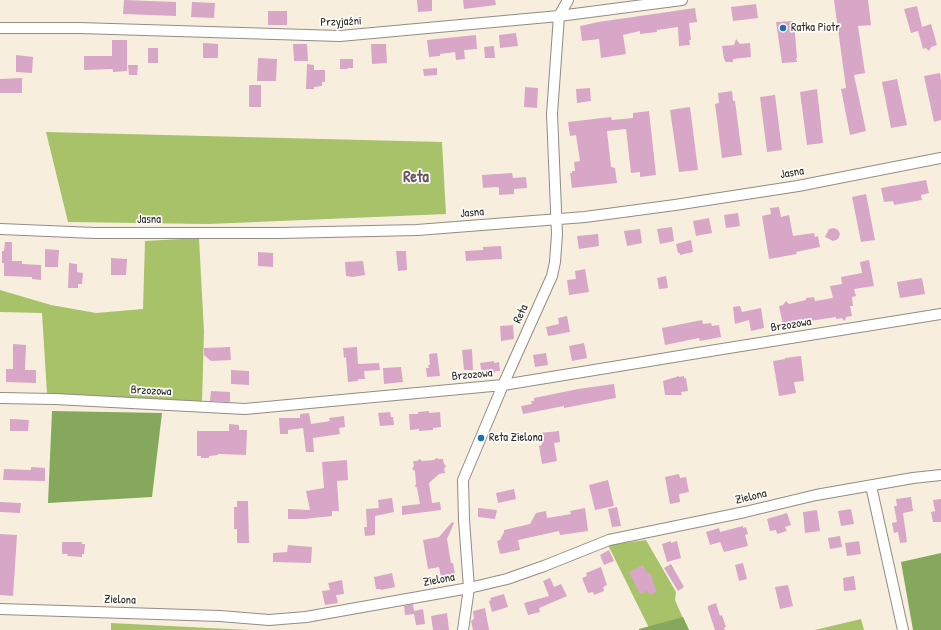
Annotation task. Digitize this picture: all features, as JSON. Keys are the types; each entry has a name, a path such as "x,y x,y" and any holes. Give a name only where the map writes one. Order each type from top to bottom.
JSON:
{"street":[{"name":"Reta","path":"463,630 469,588 464,520 463,480 503,385 552,276 557,246 552,114 560,16 568,0"},
{"name":"Przyjaźni","path":"0,28 78,28 340,36 560,16 682,0"},
{"name":"Jasna","path":"0,229 95,233 288,233 417,230 585,217 668,206 798,186 941,158"},
{"name":"Brzozowa","path":"0,398 55,398 245,409 503,385 941,314"},
{"name":"Zielona","path":"0,609 220,616 269,620 306,617 469,588 507,579 609,540 730,515 816,495 941,475"},
{"path":"871,486 903,630"}],"green space":[{"path":"46,132 442,142 446,214 209,224 68,222"},
{"path":"199,238 204,332 202,403 47,394 42,313 0,312 0,290 51,305 96,313 143,309 145,241"},
{"path":"52,411 162,413 152,497 48,503"},
{"path":"646,540 676,592 675,600 686,625 650,630 608,545"},
{"path":"941,553 941,630 913,630 901,562"},
{"path":"683,617 689,630 639,630 639,629"},
{"path":"861,619 864,630 815,630"},
{"path":"111,623 249,630 111,630"}],"building":[{"path":"124,0 176,2 176,16 123,14"},
{"path":"417,0 432,0 432,11 418,12"},
{"path":"463,0 495,0 496,5 464,9"},
{"path":"834,0 868,0 871,25 858,26 865,73 854,75 866,131 850,135 841,89 846,88"},
{"path":"192,2 215,3 214,18 191,17"},
{"path":"756,4 758,18 733,21 731,7"},
{"path":"917,6 922,27 931,24 937,45 931,47 929,51 926,48 923,49 918,31 911,33 904,9"},
{"path":"695,8 697,22 689,23 691,40 689,40 690,45 679,46 678,27 657,30 657,32 640,34 640,31 623,35 626,54 601,58 599,39 582,41 580,26"},
{"path":"268,11 287,11 287,25 268,25"},
{"path":"794,21 797,62 782,63 776,22"},
{"path":"516,33 518,46 500,48 499,35"},
{"path":"476,35 477,49 464,50 465,59 456,60 455,52 429,57 427,40"},
{"path":"736,39 740,44 750,43 751,57 733,59 733,62 726,62 724,59 722,46 734,45"},
{"path":"112,40 127,40 127,71 113,72 113,69 84,70 84,56 112,56"},
{"path":"203,43 218,44 218,58 203,58"},
{"path":"293,44 307,44 308,61 294,61"},
{"path":"371,44 386,44 387,63 372,64"},
{"path":"494,46 495,58 485,58 484,47"},
{"path":"148,48 158,48 158,63 148,63"},
{"path":"16,55 33,57 32,73 16,72"},
{"path":"258,58 277,59 276,81 257,81"},
{"path":"340,59 353,59 353,68 340,69"},
{"path":"307,64 314,65 314,70 325,70 325,82 322,82 322,86 314,87 314,89 306,89"},
{"path":"128,65 138,65 137,75 129,75"},
{"path":"437,68 437,75 424,76 423,69"},
{"path":"940,73 941,120 934,122 924,76"},
{"path":"22,78 22,93 0,93 0,79"},
{"path":"897,79 907,125 891,128 882,82"},
{"path":"249,85 261,85 261,107 249,107"},
{"path":"525,87 538,88 537,108 524,107"},
{"path":"590,88 591,101 577,103 576,89"},
{"path":"817,89 823,143 807,145 800,92"},
{"path":"732,91 733,101 735,101 742,155 722,158 715,104 719,103 718,93"},
{"path":"775,95 782,150 767,152 760,97"},
{"path":"690,107 698,170 679,172 670,110"},
{"path":"649,111 656,175 640,177 640,172 631,173 626,129 607,131 611,167 615,168 617,183 572,188 570,173 575,171 574,162 580,161 576,135 570,136 568,122 611,117 612,120 633,118 633,113"},
{"path":"512,173 513,178 526,177 527,188 514,189 514,194 499,195 499,188 497,187 483,188 482,175"},
{"path":"926,180 929,193 921,195 922,200 894,205 893,201 884,202 881,188"},
{"path":"866,194 875,240 861,242 852,197"},
{"path":"779,207 781,217 789,215 793,236 814,233 815,237 818,236 820,247 796,252 797,254 769,259 762,216 771,214 770,208"},
{"path":"738,213 740,226 726,228 724,215"},
{"path":"709,218 712,233 696,236 693,221"},
{"path":"672,227 674,241 660,244 657,229"},
{"path":"834,228 838,230 840,234 838,239 833,241 825,237 829,229"},
{"path":"640,229 642,243 627,246 624,231"},
{"path":"598,234 599,246 579,249 577,236"},
{"path":"691,240 693,252 680,255 676,244"},
{"path":"5,242 12,242 12,261 22,261 22,264 41,265 41,280 32,279 32,277 4,276 2,251 4,251"},
{"path":"501,246 502,259 466,261 465,251 483,250 483,247"},
{"path":"45,249 59,250 58,267 45,267"},
{"path":"396,251 406,251 407,270 398,271"},
{"path":"258,252 273,253 273,267 258,266"},
{"path":"111,258 127,259 126,275 111,275"},
{"path":"869,260 874,286 854,289 856,296 852,297 853,306 850,306 852,316 846,317 845,321 841,318 836,319 836,317 783,325 779,306 783,305 786,301 789,304 806,300 806,298 814,297 815,301 833,298 830,286 842,284 841,277 862,273 860,262"},
{"path":"363,261 365,275 352,277 346,276 345,262"},
{"path":"69,263 77,264 77,272 83,273 82,284 78,284 78,288 68,288"},
{"path":"585,269 589,292 569,295 567,280 576,279 575,271"},
{"path":"666,276 668,288 659,289 657,278"},
{"path":"922,278 925,294 900,298 897,282"},
{"path":"740,306 742,312 761,308 764,328 751,331 749,320 735,324 733,307"},
{"path":"567,316 570,332 548,336 546,327 559,324 558,318"},
{"path":"702,320 703,324 711,323 712,326 719,325 721,337 700,341 699,338 665,345 662,328"},
{"path":"513,325 514,339 501,341 500,326"},
{"path":"584,343 587,358 572,361 569,346"},
{"path":"13,344 26,345 25,370 36,370 36,383 6,382 6,369 13,369"},
{"path":"230,347 231,360 211,361 204,355 204,348"},
{"path":"357,347 358,364 379,363 380,370 364,371 365,379 358,379 358,381 348,382 346,357 344,358 343,348"},
{"path":"472,349 473,370 464,370 462,350"},
{"path":"437,353 440,376 427,377 426,368 429,368 428,365 430,365 429,354"},
{"path":"546,353 548,365 535,367 533,355"},
{"path":"801,356 804,381 794,382 796,393 779,396 773,361"},
{"path":"494,361 494,363 499,362 500,371 482,374 480,363"},
{"path":"401,367 403,382 384,384 383,368"},
{"path":"231,370 249,371 249,385 231,384"},
{"path":"684,376 684,378 686,378 688,391 681,392 682,395 665,395 663,381"},
{"path":"614,384 616,398 523,414 521,406 532,404 531,401 534,401 534,398 578,389"},
{"path":"211,391 230,392 230,402 210,401"},
{"path":"429,411 429,413 440,412 441,427 433,428 433,430 410,430 409,414 418,414 418,412"},
{"path":"390,412 391,417 393,417 394,425 380,426 378,413"},
{"path":"309,413 311,424 330,421 329,418 344,416 345,427 339,428 340,434 313,438 314,452 306,452 303,428 288,430 288,434 280,434 279,418 300,418 300,414"},
{"path":"10,419 29,420 28,431 10,431"},
{"path":"229,424 239,425 239,430 247,430 246,455 218,454 209,456 209,458 201,458 201,456 197,456 197,431 229,431"},
{"path":"559,431 560,442 554,443 557,461 542,464 539,446 542,445 540,433"},
{"path":"436,458 443,459 446,466 444,469 445,473 439,474 429,483 432,503 440,502 441,510 402,515 402,506 420,504 417,488 415,486 415,471 412,469 414,466 413,461 420,459 422,461 434,460"},
{"path":"347,460 348,480 337,481 339,511 332,511 332,516 288,519 288,509 310,510 306,491 324,488 322,462"},
{"path":"31,467 45,468 45,481 3,480 4,469 31,470"},
{"path":"679,474 680,478 686,477 689,492 679,494 680,502 670,504 665,477"},
{"path":"608,480 614,506 595,510 589,485"},
{"path":"514,489 516,499 498,503 496,493"},
{"path":"911,497 913,511 903,513 907,542 900,543 898,532 894,533 892,523 897,522 894,506 897,506 896,499"},
{"path":"392,498 394,512 375,516 375,535 365,536 364,527 367,527 366,509 379,508 378,500"},
{"path":"941,499 941,522 933,522 931,512 935,511 933,500"},
{"path":"237,501 248,501 249,543 237,543 237,529 234,529 234,507 237,507"},
{"path":"0,502 21,503 20,513 0,512"},
{"path":"617,507 621,526 612,527 608,509"},
{"path":"478,508 497,510 495,519 478,517"},
{"path":"585,508 588,531 560,535 559,531 518,540 520,550 500,554 497,541 500,540 504,530 530,524 536,513 546,511 547,518 571,514 570,511"},
{"path":"851,509 854,524 841,526 838,511"},
{"path":"817,510 820,531 805,533 803,512"},
{"path":"787,513 791,525 785,527 787,531 777,534 776,530 770,531 767,519"},
{"path":"452,522 454,523 447,539 451,563 453,563 456,579 442,582 439,567 428,569 423,540 439,537"},
{"path":"743,526 743,528 746,527 748,534 745,535 748,546 724,552 720,542 710,545 706,532 719,528 720,532"},
{"path":"0,534 17,535 13,596 0,595"},
{"path":"840,536 842,547 830,549 828,538"},
{"path":"671,541 671,543 677,541 681,558 667,562 662,544"},
{"path":"859,541 861,554 847,556 845,543"},
{"path":"62,542 82,542 82,544 85,544 84,554 82,554 82,557 67,556 68,554 62,554"},
{"path":"288,545 312,547 311,563 273,562 273,553 287,552"},
{"path":"609,550 614,561 604,565 600,555"},
{"path":"743,563 747,579 739,581 735,565"},
{"path":"671,564 684,587 678,591 664,568"},
{"path":"643,565 648,574 650,573 657,592 650,595 647,591 640,594 629,572"},
{"path":"601,567 607,585 603,587 604,591 594,595 593,592 588,593 582,578 587,576 586,573"},
{"path":"392,573 395,587 381,590 376,589 374,577"},
{"path":"854,576 856,590 844,591 843,578"},
{"path":"550,578 554,587 561,584 567,596 539,608 540,612 528,615 524,603 549,596 543,581"},
{"path":"342,580 344,594 336,595 338,603 325,605 322,591 330,590 328,583"},
{"path":"788,585 793,606 780,609 775,587"},
{"path":"504,594 508,607 492,612 489,601 491,600 490,598"},
{"path":"716,603 720,616 722,615 726,627 724,628 725,630 715,630 708,609 708,606"},
{"path":"413,604 414,611 423,609 425,624 416,625 414,614 405,615 404,606"},
{"path":"485,608 489,630 473,630 471,621 474,619 473,611"},
{"path":"447,613 449,630 433,630 431,616"}],"place":[{"name":"Ratka Piotr","path":"783,28"},
{"name":"Reta Zielona","path":"481,438"}],"district":[{"name":"Reta","path":"416,178"}]}
